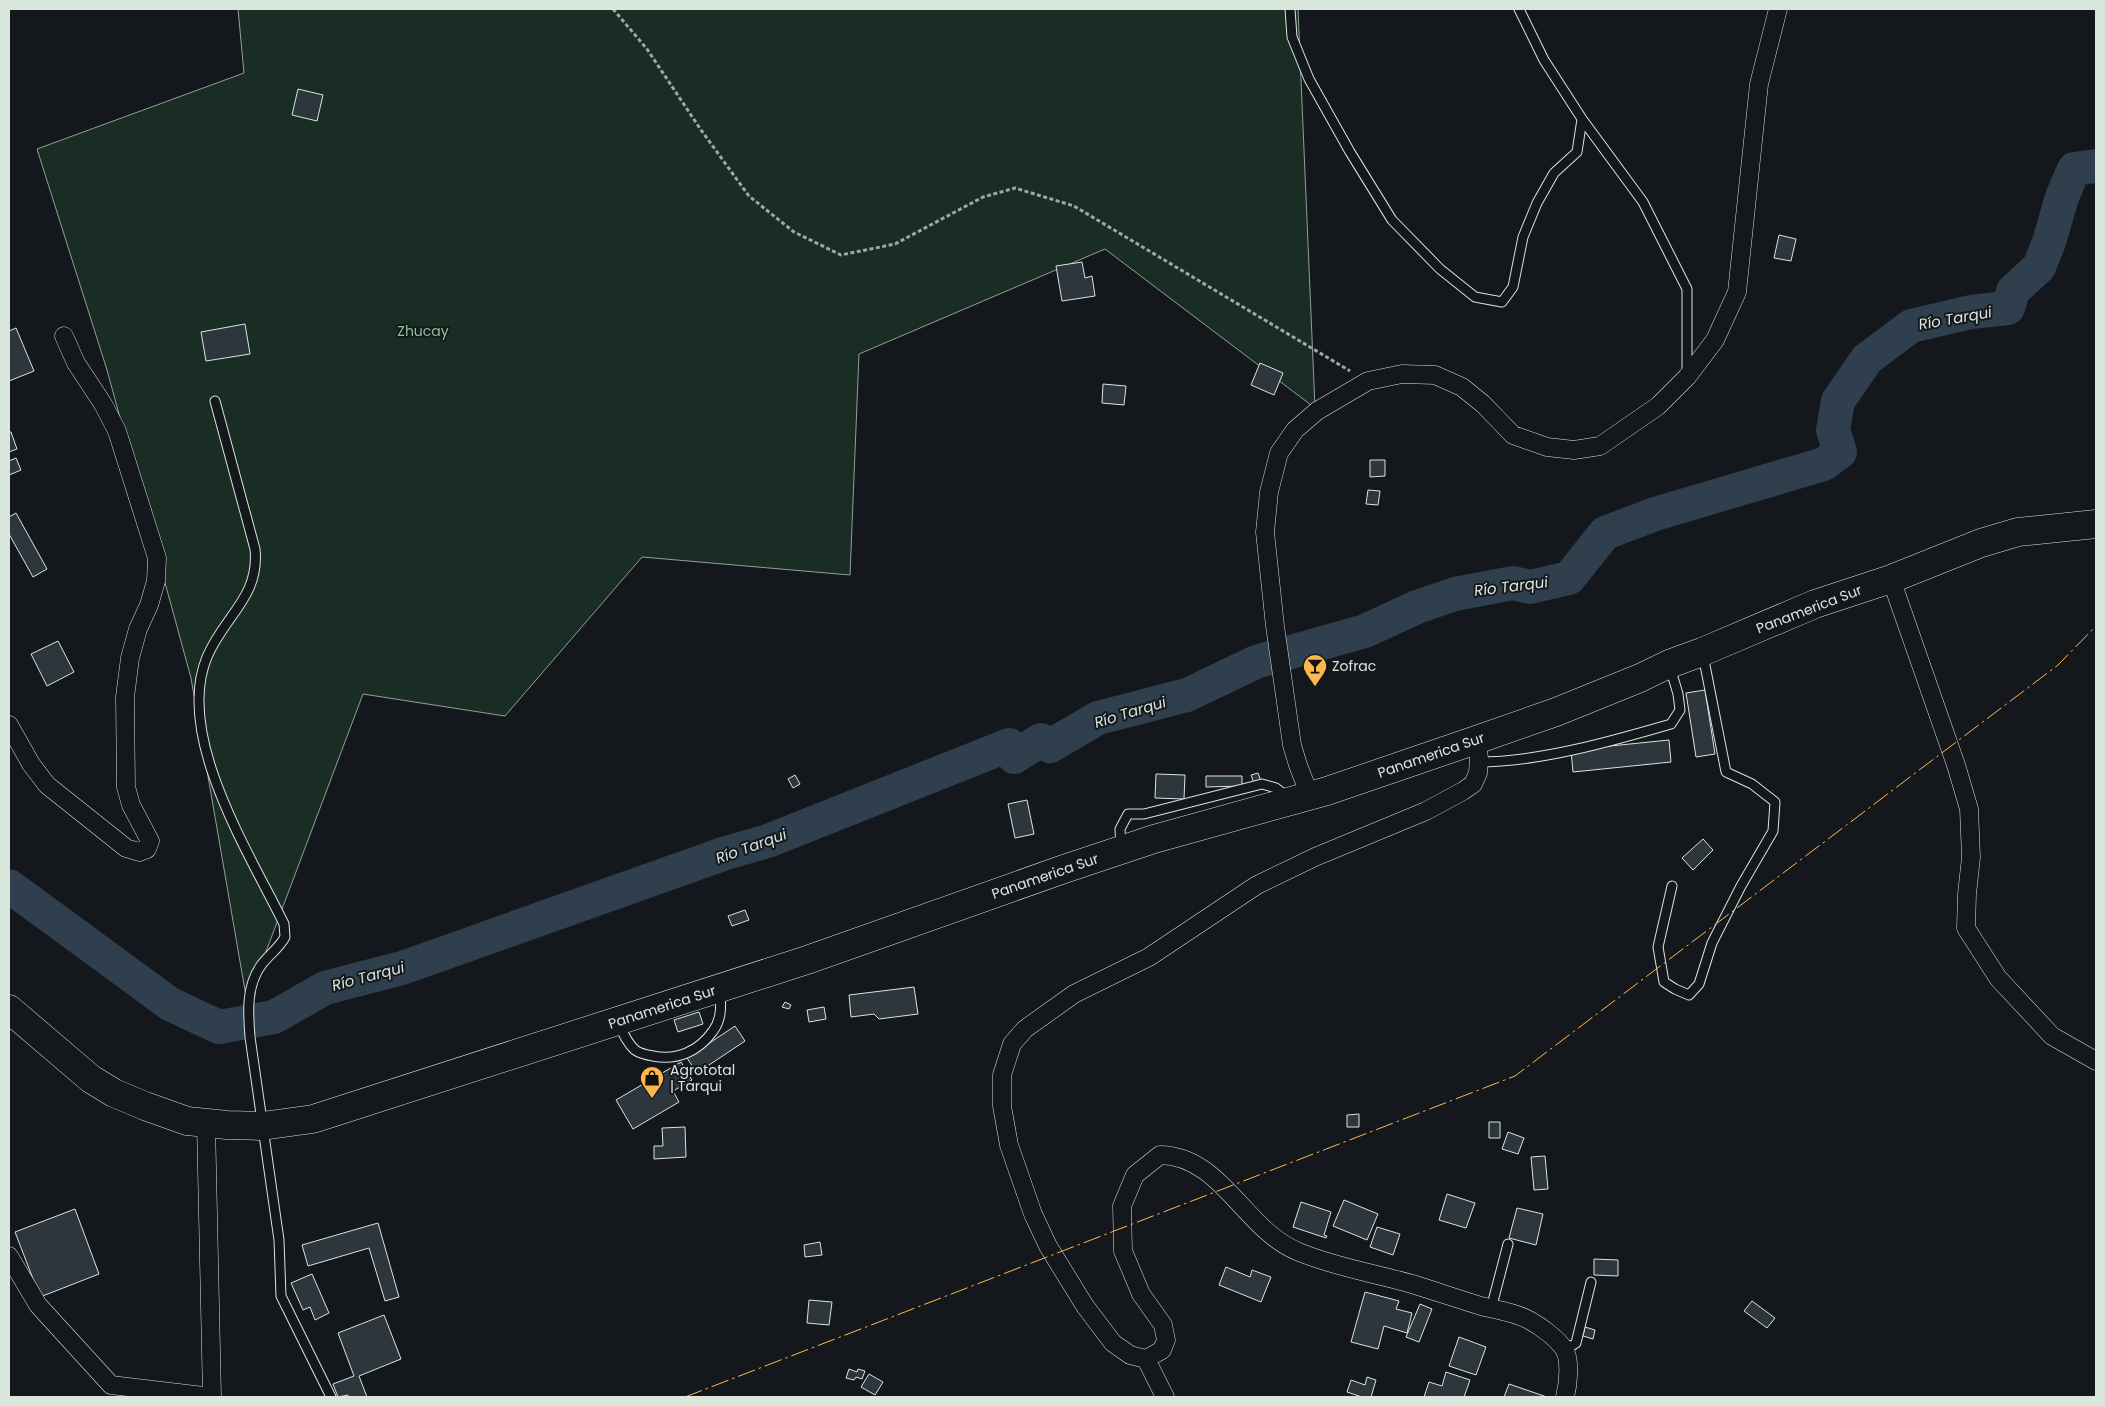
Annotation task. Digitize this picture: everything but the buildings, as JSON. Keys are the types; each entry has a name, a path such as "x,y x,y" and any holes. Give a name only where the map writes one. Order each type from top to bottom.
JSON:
{"highway":[{"name":"Panamerica Sur","path":"9,1008 91,1079 114,1093 145,1106 187,1121 206,1123 262,1126 314,1119 807,960 1121,850 1301,798 1477,751 1564,708 1815,604 1891,579 1982,543 2018,532 2096,524"}],"street":[{"path":"1301,798 1298,765 1292,745 1275,626 1265,532 1269,492 1279,453 1296,430 1317,411 1368,381 1402,374 1435,375 1462,387 1483,404 1513,435 1547,447 1574,450 1600,446 1658,406 1687,377 1715,340 1737,292 1758,84 1778,9"},
{"path":"9,726 31,764 47,785 126,848 139,852 146,849 150,841 131,805 126,787 126,697 130,658 138,629 149,605 156,581 157,558 117,431 76,363 64,336"},
{"path":"1891,579 1956,765 1969,809 1971,857 1966,894 1966,928 1998,978 2052,1036 2096,1061"},
{"path":"1477,751 1478,772 1473,784 1463,791 1426,812 1315,857 1257,885 1209,915 1149,957 1074,994 1025,1029 1012,1044 1002,1074 1002,1106 1009,1145 1033,1214 1048,1246 1085,1306 1113,1343 1130,1356 1146,1359 1162,1350 1166,1340 1163,1325 1141,1294 1123,1251 1122,1206 1135,1175 1160,1154 1175,1155 1194,1162 1225,1188 1268,1234 1291,1249 1316,1259 1412,1284 1528,1319 1565,1350 1569,1382 1565,1397"},
{"path":"9,1256 38,1305 111,1385 212,1397 206,1123"},
{"path":"1146,1359 1165,1397"}],"lane":[{"path":"1290,9 1292,37 1309,79 1350,152 1392,220 1440,269 1475,297 1502,302 1513,286 1523,237 1537,202 1554,173 1577,152 1582,119"},
{"path":"1520,9 1544,60 1582,119 1644,202 1686,289 1687,377"},
{"path":"215,402 255,549 256,572 245,598 217,636 206,658 200,680 198,705 206,756 216,785 286,931 282,944 263,962 256,972 251,987 248,1009 250,1037 279,1240 281,1296 331,1397"},
{"path":"1672,886 1658,948 1664,982 1675,990 1689,994 1699,984 1712,943 1741,886 1773,831 1775,802 1752,784 1726,772 1702,652"},
{"path":"1477,751 1508,762 1622,739 1672,724 1680,710 1678,694 1669,664"},
{"path":"618,1021 627,1041 636,1051 663,1058 682,1056 698,1047 714,1030 721,1012 720,988"},
{"path":"1491,1309 1508,1244"},
{"path":"1565,1350 1576,1343 1591,1282"}],"path":[{"path":"613,9 647,49 701,130 750,196 794,232 841,255 895,244 983,197 1015,188 1074,206 1368,381"}],"green space":[{"name":"Zhucay","path":"238,9 1298,9 1315,408 1105,249 859,354 850,575 642,557 505,716 363,694 247,1002 191,678 107,370 37,149 244,73"}],"waterway":[{"name":"Río Tarqui","path":"9,886 170,1004 219,1027 274,1017 325,988 402,968 726,853 768,841 1009,745 1014,757 1041,740 1050,746 1098,718 1187,695 1256,662 1365,631 1417,607 1455,594 1513,583 1530,587 1569,578 1605,533 1655,514 1824,464 1840,452 1833,430 1838,401 1867,359 1911,326 1971,312 2008,308 2013,291 2039,267 2049,242 2062,197 2074,169 2096,166"}],"power":[{"path":"685,1397 1515,1076 2058,665 2096,626"}],"place":[{"name":"Zofrac","path":"1315,687"},
{"name":"Agrototal | Tarqui","path":"652,1099"}]}
